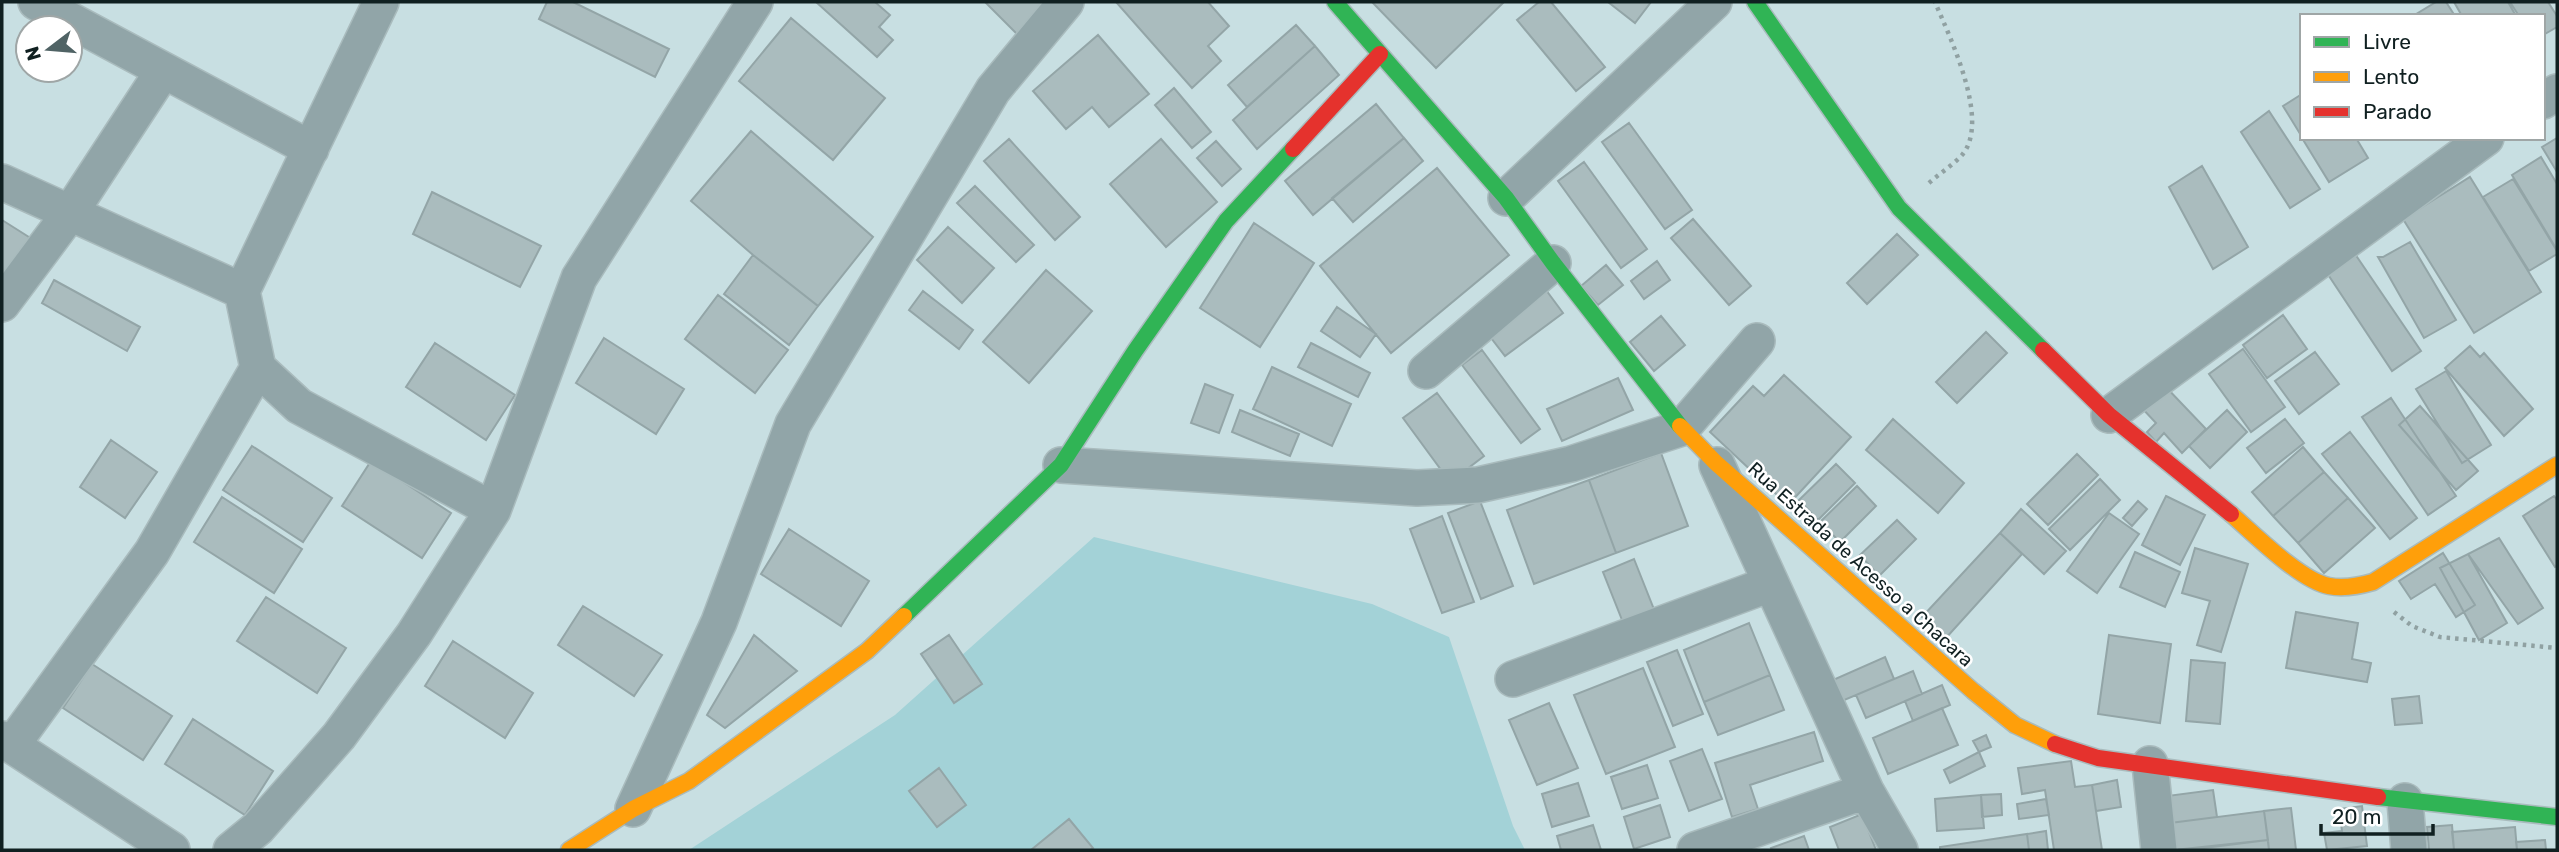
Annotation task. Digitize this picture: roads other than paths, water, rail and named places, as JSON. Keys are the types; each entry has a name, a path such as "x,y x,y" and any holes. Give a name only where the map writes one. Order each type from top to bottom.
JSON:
{"street":[{"path":"36,2 311,149"},
{"path":"381,2 242,291 258,368 299,406 493,510"},
{"path":"232,850 258,828 339,736 414,634 493,510 579,278 755,2"},
{"path":"633,810 719,622 793,424 993,90 1066,2"},
{"name":"Rua Estrada de Acesso a Chacara","path":"1335,2 1506,198 1553,264 1682,428 1716,463 1973,691 2015,725 2065,749 2098,758 2405,801 2557,817"},
{"path":"1506,198 1714,2"},
{"path":"1755,2 1899,208 2109,415 2311,580 2326,587 2350,589 2373,582 2557,465"},
{"path":"569,850 633,810 689,781 867,651 1061,465 1135,351 1226,220 1380,54"},
{"path":"2,304 69,214 163,71"},
{"path":"2109,415 2483,140"},
{"path":"2,182 242,291"},
{"path":"1426,371 1553,264"},
{"path":"1061,465 1417,488 1478,485 1571,464 1682,428 1757,341"},
{"path":"172,850 7,742 152,552 258,368"},
{"path":"1716,463 1867,791 1900,850"},
{"path":"1513,679 1770,584"},
{"path":"2150,764 2159,850"},
{"path":"1695,850 1867,791"},
{"path":"2405,801 2409,850"}]}
